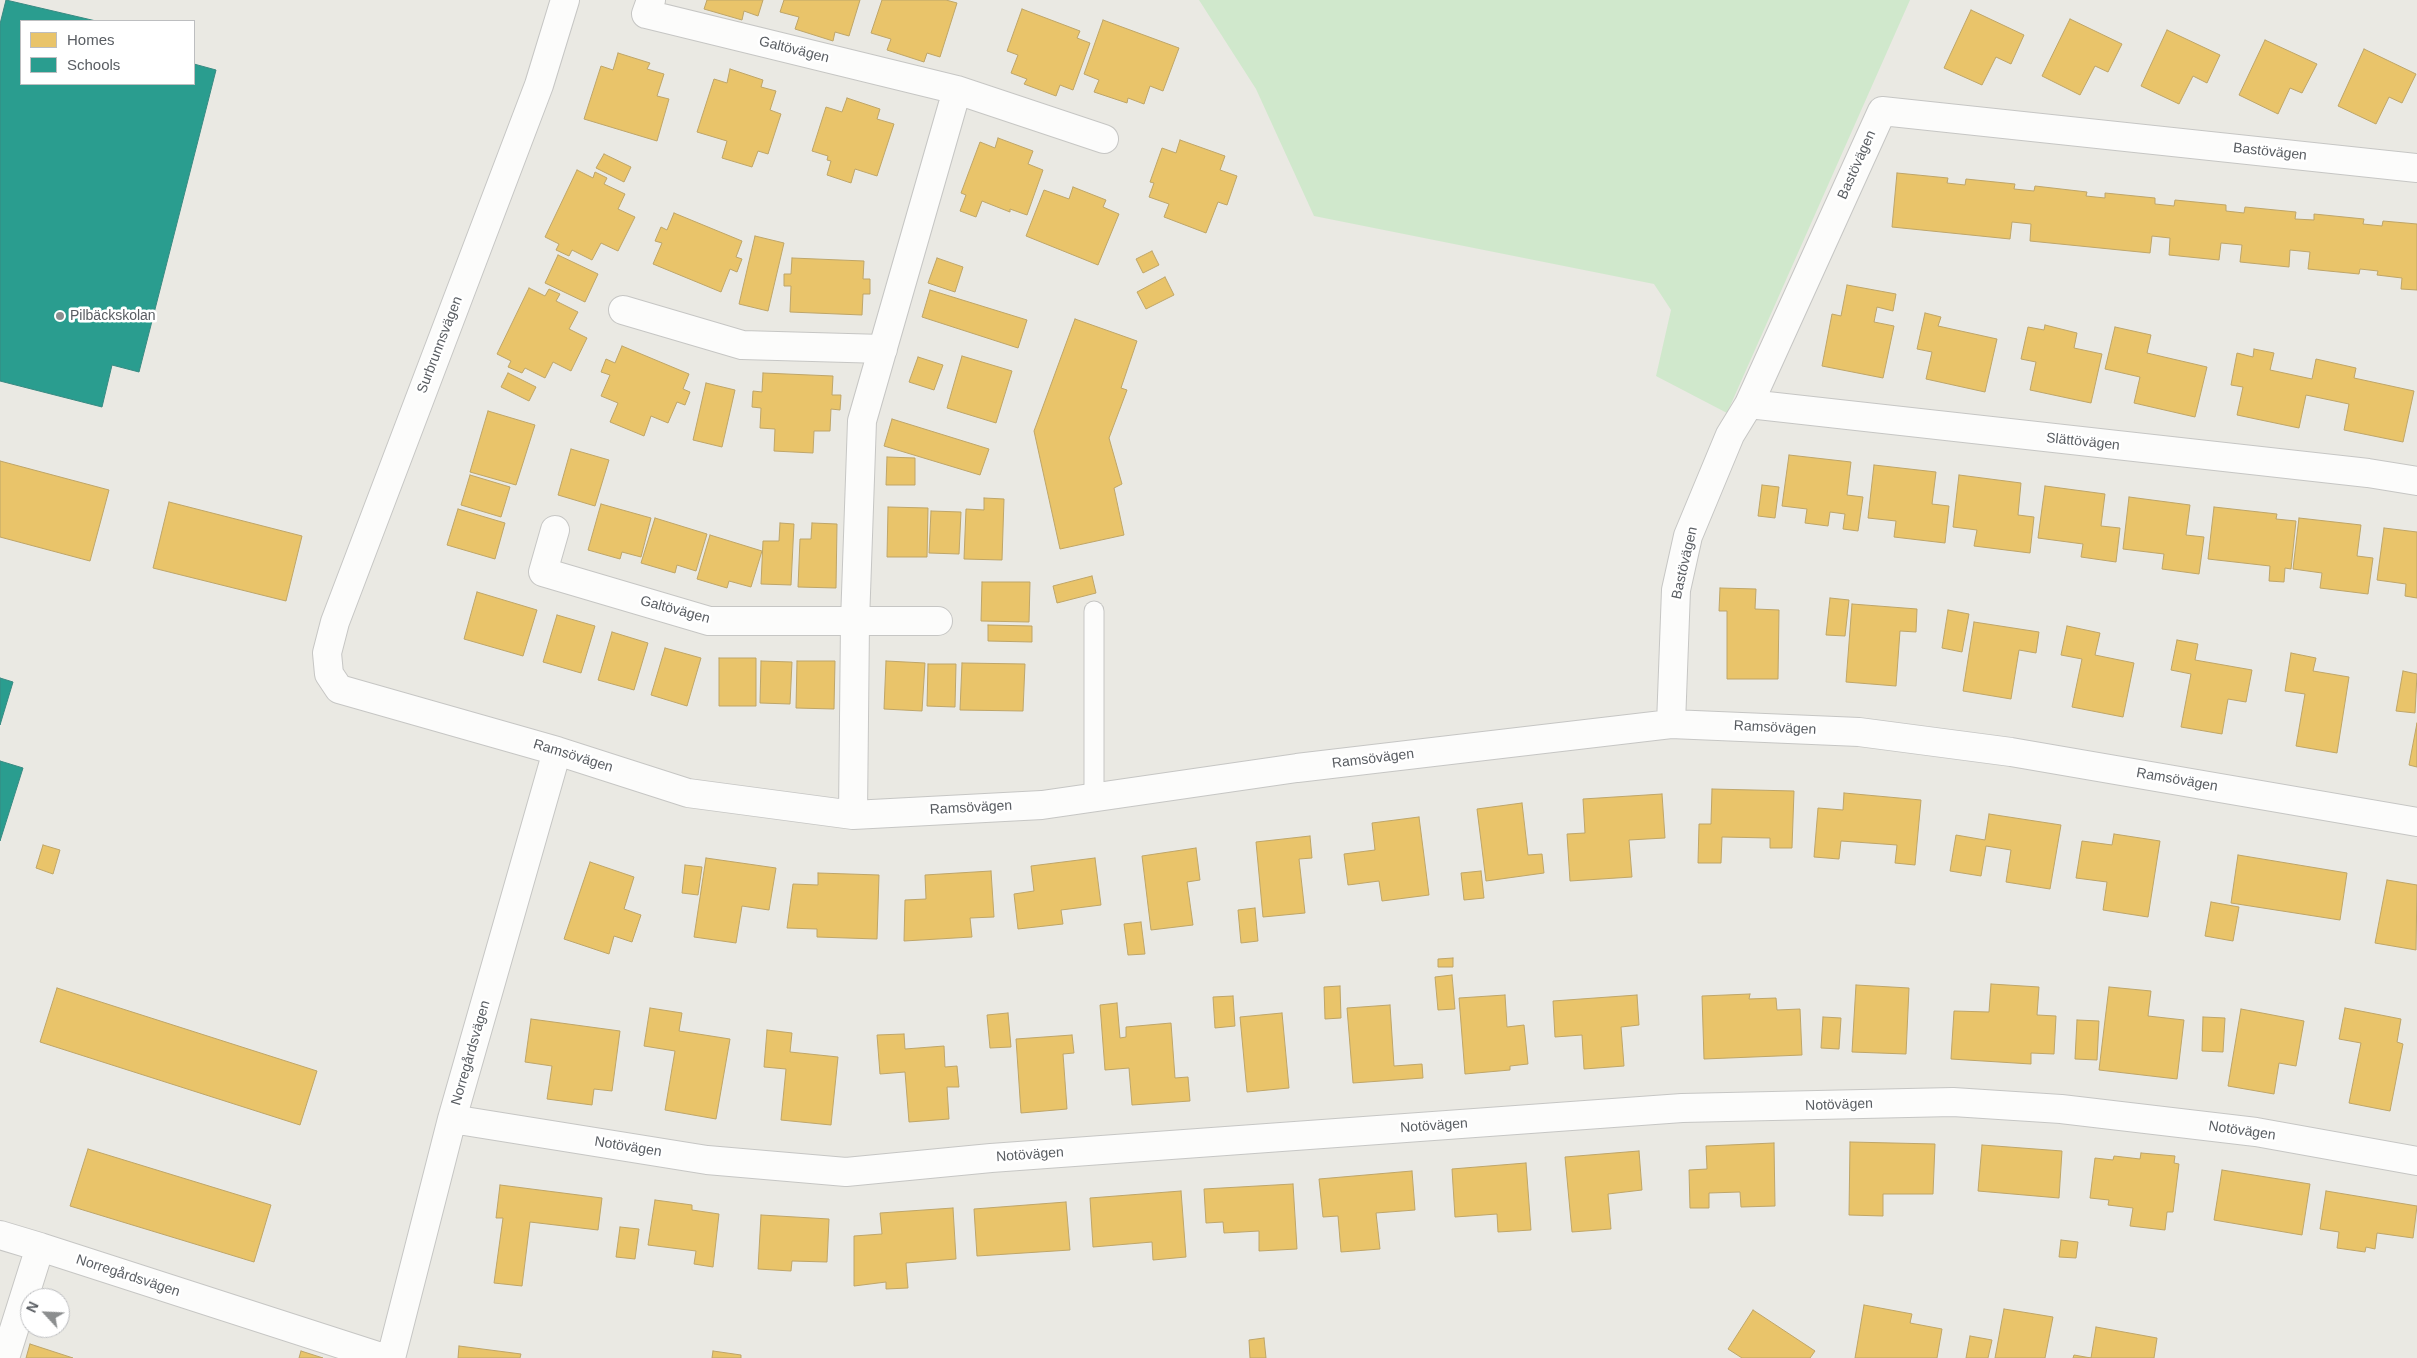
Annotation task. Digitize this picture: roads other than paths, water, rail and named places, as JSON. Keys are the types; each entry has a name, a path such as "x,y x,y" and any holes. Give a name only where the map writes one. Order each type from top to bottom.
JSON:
{"street":[{"name":"Surbrunnsvägen","path":"339,689 329,674 327,653 335,622 539,85 565,0"},
{"name":"Galtövägen","path":"651,0 646,14 957,90 1104,139"},
{"path":"853,815 855,622 862,421 957,90"},
{"name":"Bastövägen","path":"1671,724 1676,590 1688,536 1730,435 1748,404 1882,111 2417,168"},
{"path":"623,310 742,345 883,349"},
{"name":"Slättövägen","path":"1748,404 2417,481"},
{"name":"Galtövägen","path":"555,530 543,572 709,621 938,622"},
{"name":"Ramsövägen","path":"339,689 557,750 688,793 853,815 1042,805 1297,768 1671,724 1859,732 2011,752 2417,822"},
{"name":"Norregårdsvägen","path":"391,1358 452,1119 557,750"},
{"name":"Notövägen","path":"452,1119 708,1160 846,1172 991,1158 1682,1108 1953,1102 2061,1109 2256,1132 2417,1161"},
{"name":"Norregårdsvägen","path":"0,1235 384,1358"},
{"path":"5,1358 40,1247"}],"lane":[{"path":"1094,611 1094,797"}],"place":[{"name":"Pilbäckskolan","path":"60,316"}]}
